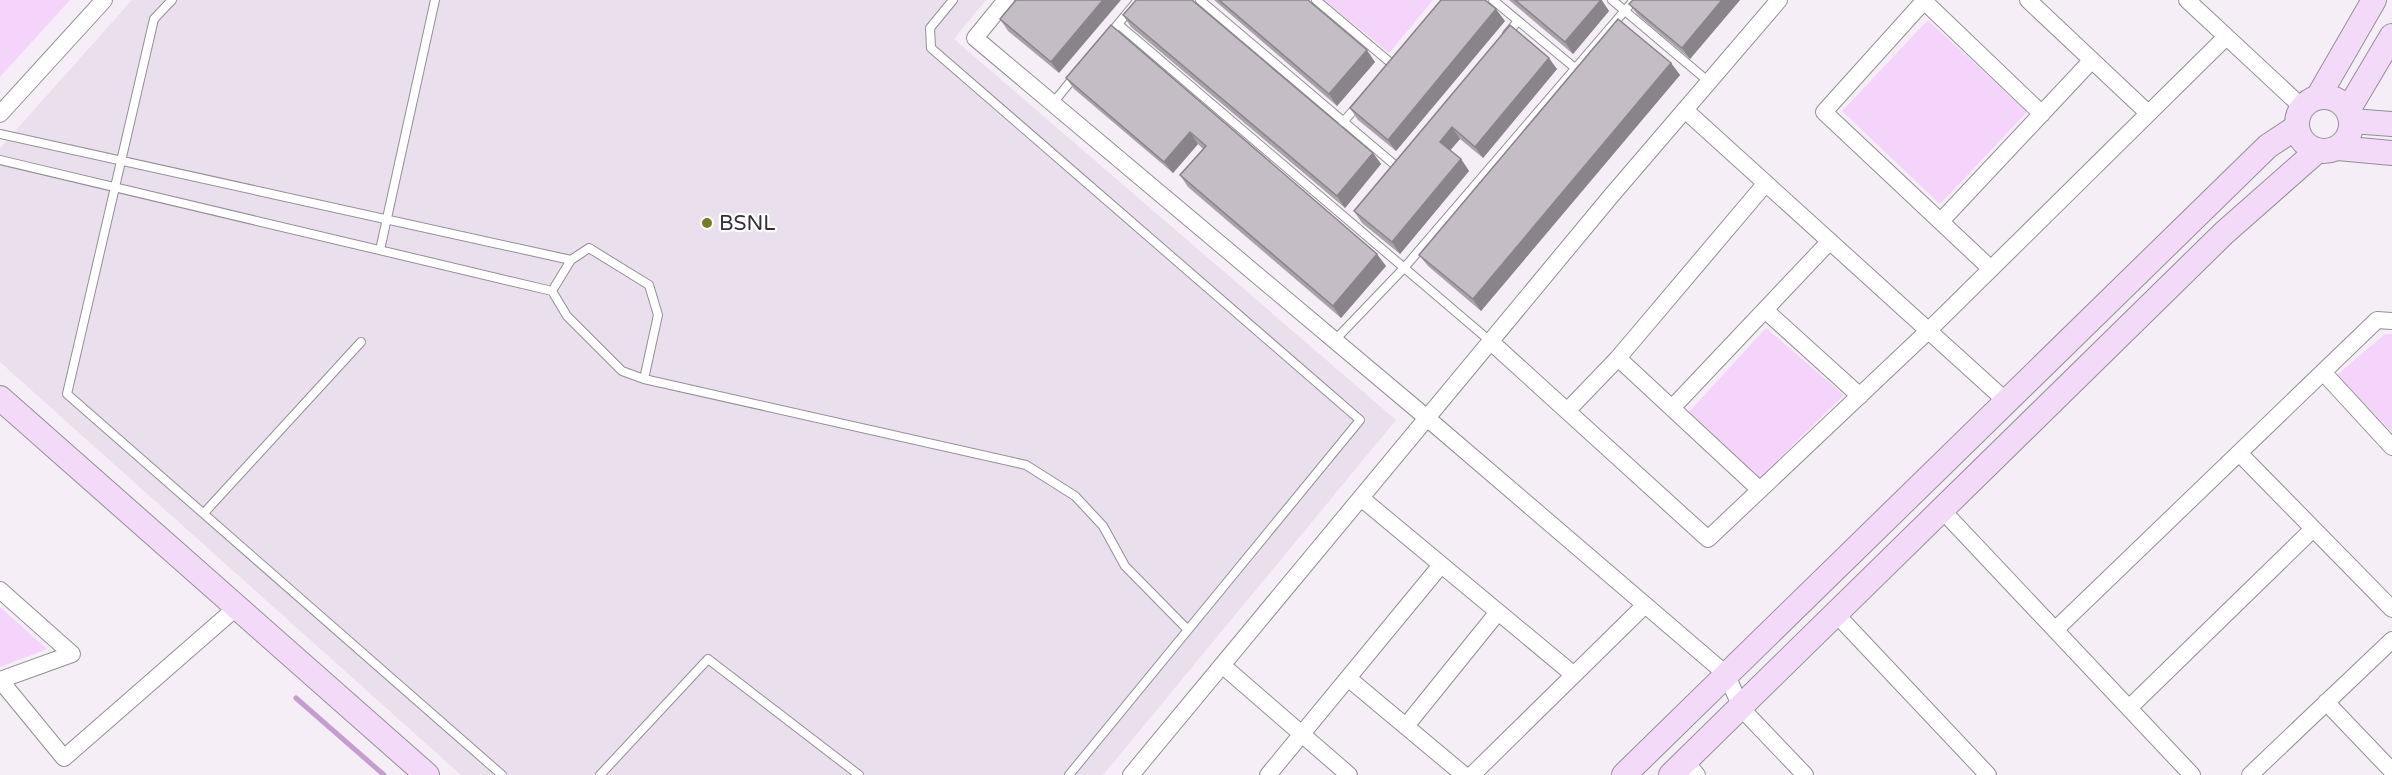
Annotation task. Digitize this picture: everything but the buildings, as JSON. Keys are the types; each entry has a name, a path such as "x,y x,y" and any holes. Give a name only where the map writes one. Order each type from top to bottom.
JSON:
{"street":[{"path":"0,114 104,0"},
{"path":"1006,0 975,38 1427,418 1726,675 1741,708 1805,775"},
{"path":"1991,269 1824,112 1924,0 2042,114"},
{"path":"2028,0 2148,113"},
{"path":"2187,0 2305,111 2304,142 2328,149 2392,153"},
{"path":"1624,775 2305,111 2374,0"},
{"path":"1131,775 1709,82 1771,3"},
{"path":"1684,771 1741,708 2224,233 2328,149 2346,141 2351,131 2350,116 2392,36"},
{"path":"1491,341 1708,539 1928,331 2226,37"},
{"path":"1941,221 2092,60"},
{"path":"2305,111 2331,97 2340,102 2350,116 2392,124"},
{"path":"1685,110 2006,401"},
{"path":"1567,411 1618,358 1766,183"},
{"path":"1672,408 1830,241"},
{"path":"1765,310 1860,396"},
{"path":"2055,630 2377,320 2392,321"},
{"path":"1618,358 1760,490"},
{"path":"2323,372 2392,447"},
{"path":"0,398 427,775"},
{"path":"2240,453 2392,609"},
{"path":"1361,498 1574,675"},
{"path":"1942,510 2192,775"},
{"path":"2129,708 2313,529"},
{"path":"1269,775 1441,565"},
{"path":"0,590 72,654 0,680 64,758 237,607"},
{"path":"1472,775 1645,604"},
{"path":"1406,726 1498,612"},
{"path":"1836,614 1988,775"},
{"path":"2250,775 2392,640"},
{"path":"1222,665 1349,775"},
{"path":"1348,678 1464,775"},
{"path":"2326,702 2392,771"}],"lane":[{"path":"172,0 154,19 67,394 502,775"},
{"path":"380,250 435,0"},
{"path":"953,0 930,28 931,48 1360,420 1069,775"},
{"path":"1110,33 1138,0"},
{"path":"1200,0 1396,166"},
{"path":"1316,0 1392,64"},
{"path":"1493,0 1575,68"},
{"path":"1612,0 1709,82"},
{"path":"1335,340 1404,268 1634,0"},
{"path":"1503,39 1518,21"},
{"path":"1118,24 1491,341"},
{"path":"1385,73 1399,56"},
{"path":"1053,103 1082,68"},
{"path":"1343,122 1364,97"},
{"path":"0,134 571,260"},
{"path":"1389,174 1403,157"},
{"path":"0,160 552,291 567,316 622,371 644,379 1026,465 1075,496 1103,526 1125,566 1188,630"},
{"path":"1349,221 1356,214"},
{"path":"552,291 571,260 589,248 649,285 658,315 644,379"},
{"path":"204,513 361,342"},
{"path":"600,775 708,659 859,775"}],"shaded area":[{"path":"0,0 70,0 0,77"},
{"path":"132,0 986,0 954,39 1396,420 1103,775 461,775 0,362 0,148"},
{"path":"1324,0 1433,0 1389,53"},
{"path":"1928,20 2027,112 1940,204 1842,111"},
{"path":"1766,328 1844,395 1759,478 1689,412"},
{"path":"2385,334 2392,334 2392,432 2337,375"},
{"path":"0,607 47,649 0,667"}],"waterway":[{"path":"296,698 384,775"}],"place":[{"name":"BSNL","path":"707,223"}]}
